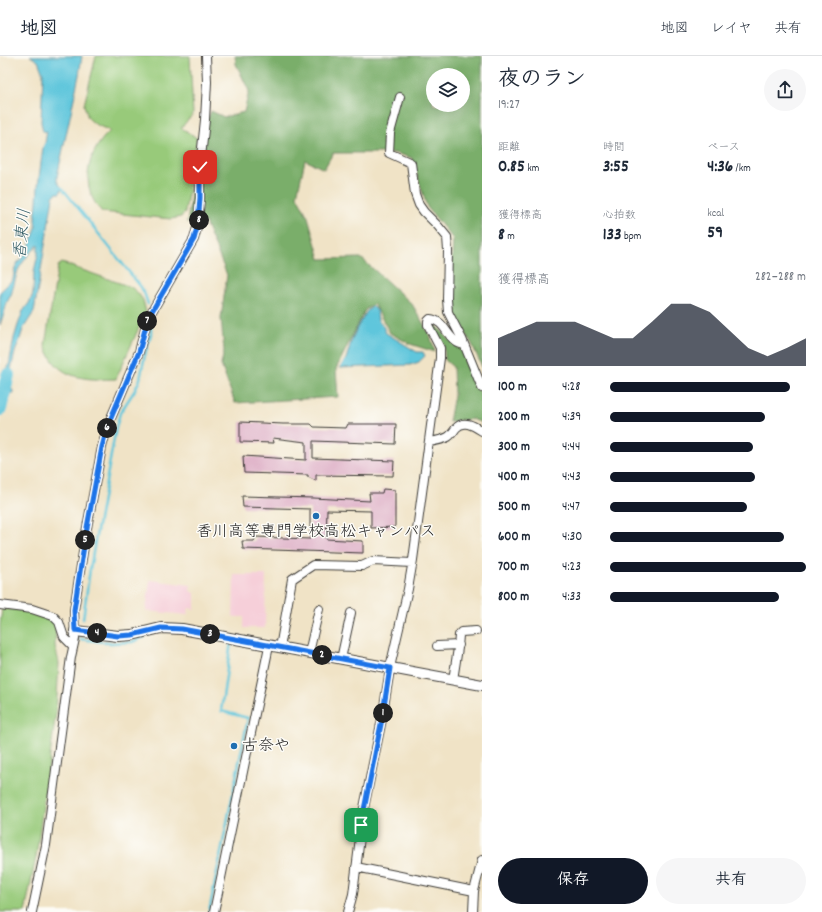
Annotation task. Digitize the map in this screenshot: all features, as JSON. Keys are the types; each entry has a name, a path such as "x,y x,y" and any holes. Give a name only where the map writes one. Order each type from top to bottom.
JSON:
{"street":[{"path":"32,912 46,845 71,657 75,639 74,610 86,533 102,447 108,425 139,352 148,318 194,239 198,224 200,167 207,82 206,56"},
{"path":"400,97 390,133 389,153 411,163 415,194 419,205 447,238 448,312 482,388"},
{"path":"348,912 353,894 363,812 381,726 390,668 408,589 429,442 440,348 428,325 428,321 430,319 434,319 456,342 464,345"},
{"path":"429,442 442,440 450,436 459,425 471,425 482,431"},
{"path":"280,648 292,579 313,565 362,566 373,561 412,563"},
{"path":"0,605 32,609 53,616 59,622 64,637 73,646"},
{"path":"309,653 319,610"},
{"path":"341,659 351,613"},
{"path":"75,630 118,636 132,635 161,628 171,628 482,685"},
{"path":"453,680 459,635 461,632 476,631"},
{"path":"438,646 458,645"},
{"path":"214,912 269,646"},
{"path":"473,912 474,890 482,860"},
{"path":"356,867 474,890"}],"shaded area":[{"path":"234,575 266,575 265,628 244,628 244,617 233,617"},
{"path":"150,580 191,585 190,591 195,593 195,609 189,608 187,615 146,611"}],"green space":[{"path":"96,56 190,56 193,114 181,128 197,138 185,212 181,217 171,219 102,212 94,201 90,192 88,172 95,150 110,131 95,124 88,118 84,105"},
{"path":"235,56 482,56 482,367 472,344 453,314 450,296 453,239 427,207 412,158 395,153 333,153 324,169 305,160 297,196 308,217 320,259 361,258 412,304 430,335 435,352 410,344 390,333 374,304 365,310 336,369 338,397 235,403 221,365 224,351 221,318 227,275 205,222 187,223 199,138 211,111 224,117 244,112 249,91 236,64"},
{"path":"62,263 131,287 143,300 146,312 116,379 93,379 73,376 64,371 50,357 45,345 58,266"},
{"path":"435,324 449,339 463,350 482,398 482,423 472,419 449,422 454,395 453,367 445,360 444,346 433,326"},
{"path":"2,609 23,610 49,617 56,624 55,646 59,663 56,713 36,857 25,912 0,912 0,625"}],"water":[{"path":"30,56 82,56 57,177 57,181 62,188 60,193 56,193 53,197 34,312 23,329 15,352 8,382 14,393 0,393 0,383 2,382 9,365 18,325 23,311 33,294 34,271 38,254 38,245 25,259 18,270 0,325 0,292 13,279 18,262 30,249 30,242 36,227 35,221 38,186 43,147 47,131 43,132 41,122 43,74 38,61"},
{"path":"373,306 377,311 378,320 386,333 417,352 423,352 425,356 419,362 410,365 340,368 346,359 357,328 367,311"}],"building":[{"path":"240,422 311,424 314,427 346,428 348,424 396,424 395,444 313,441 313,458 394,461 393,476 316,475 316,481 308,477 308,475 244,473 243,456 306,460 306,442 273,438 274,443 240,442"},
{"path":"383,489 395,490 395,527 371,528 371,511 327,510 326,539 363,541 363,553 243,549 242,541 254,541 256,537 310,539 310,509 243,507 242,496 370,501 369,493 382,493"}],"waterway":[{"path":"60,187 141,287 148,304"},
{"path":"83,619 90,569 116,428 120,413 135,390 140,379 151,334 151,320"},
{"name":"香東川","path":"0,409 8,375"},
{"path":"80,639 111,643 132,642 144,637"},
{"path":"209,912 248,718 221,711 231,642"}],"place":[{"name":"香川高等専門学校高松キャンパス","path":"316,516"},
{"name":"古奈や","path":"234,746"}],"route":[{"path":"200,167 198,224 194,239 148,318 139,352 108,425 102,447 86,533 74,610 75,630 118,636 132,635 161,628 182,629 390,668 377,748 361,825"}]}
